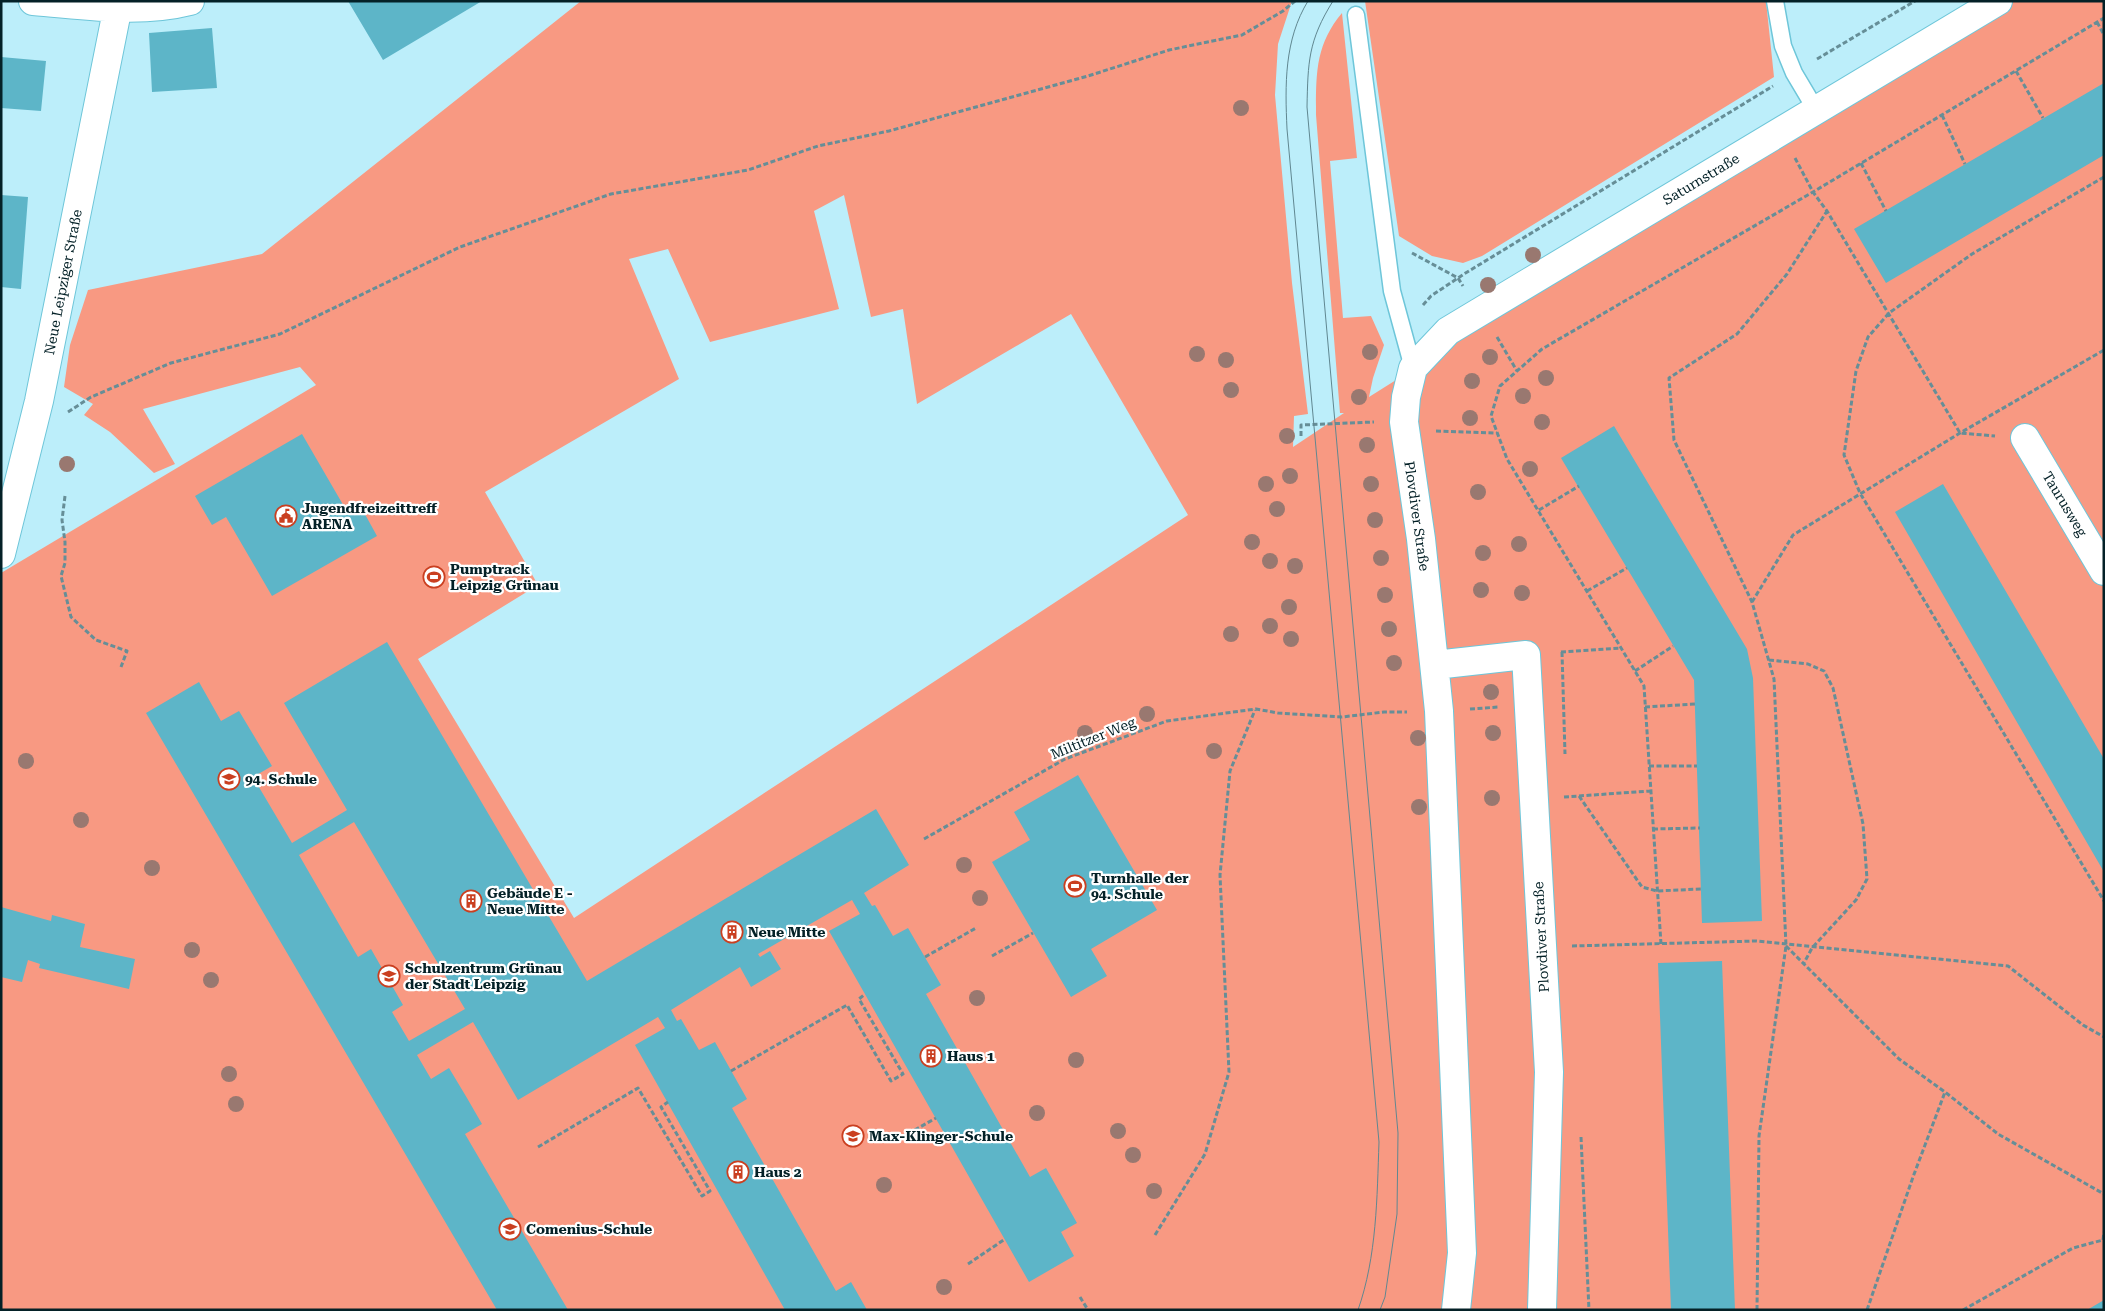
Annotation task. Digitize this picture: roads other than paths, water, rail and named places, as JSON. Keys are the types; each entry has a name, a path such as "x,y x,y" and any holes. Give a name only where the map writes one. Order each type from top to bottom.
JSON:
{"street":[{"path":"33,1 172,6 190,1"},
{"name":"Saturnstraße","path":"1413,368 1448,331 1998,1"},
{"name":"Neue Leipziger Straße","path":"1,554 39,401 119,5"},
{"name":"Plovdiver Straße","path":"1413,368 1406,397 1404,422 1421,539 1439,712 1462,1253 1456,1310"},
{"name":"Taurusweg","path":"2025,438 2104,571"},
{"name":"Plovdiver Straße","path":"1435,665 1526,655 1549,1072 1542,1310"}],"lane":[{"path":"1775,1 1782,46 1794,73 1816,110"},
{"path":"1356,15 1392,292 1413,368"}],"tram line":[{"path":"1308,1 1294,31 1290,47 1286,79 1287,129 1379,1142 1375,1226 1369,1269 1358,1310"},
{"path":"1333,1 1319,28 1311,52 1307,107 1398,1133 1397,1214 1385,1297 1380,1310"}],"place":[{"name":"Jugendfreizeittreff ARENA","path":"286,516"},
{"name":"Pumptrack Leipzig Grünau","path":"434,577"},
{"name":"94. Schule","path":"229,779"},
{"name":"Turnhalle der 94. Schule","path":"1075,886"},
{"name":"Gebäude E - Neue Mitte","path":"471,901"},
{"name":"Neue Mitte","path":"732,932"},
{"name":"Schulzentrum Grünau der Stadt Leipzig","path":"389,976"},
{"name":"Haus 1","path":"931,1056"},
{"name":"Max-Klinger-Schule","path":"853,1136"},
{"name":"Haus 2","path":"738,1172"},
{"name":"Comenius-Schule","path":"510,1229"}]}
